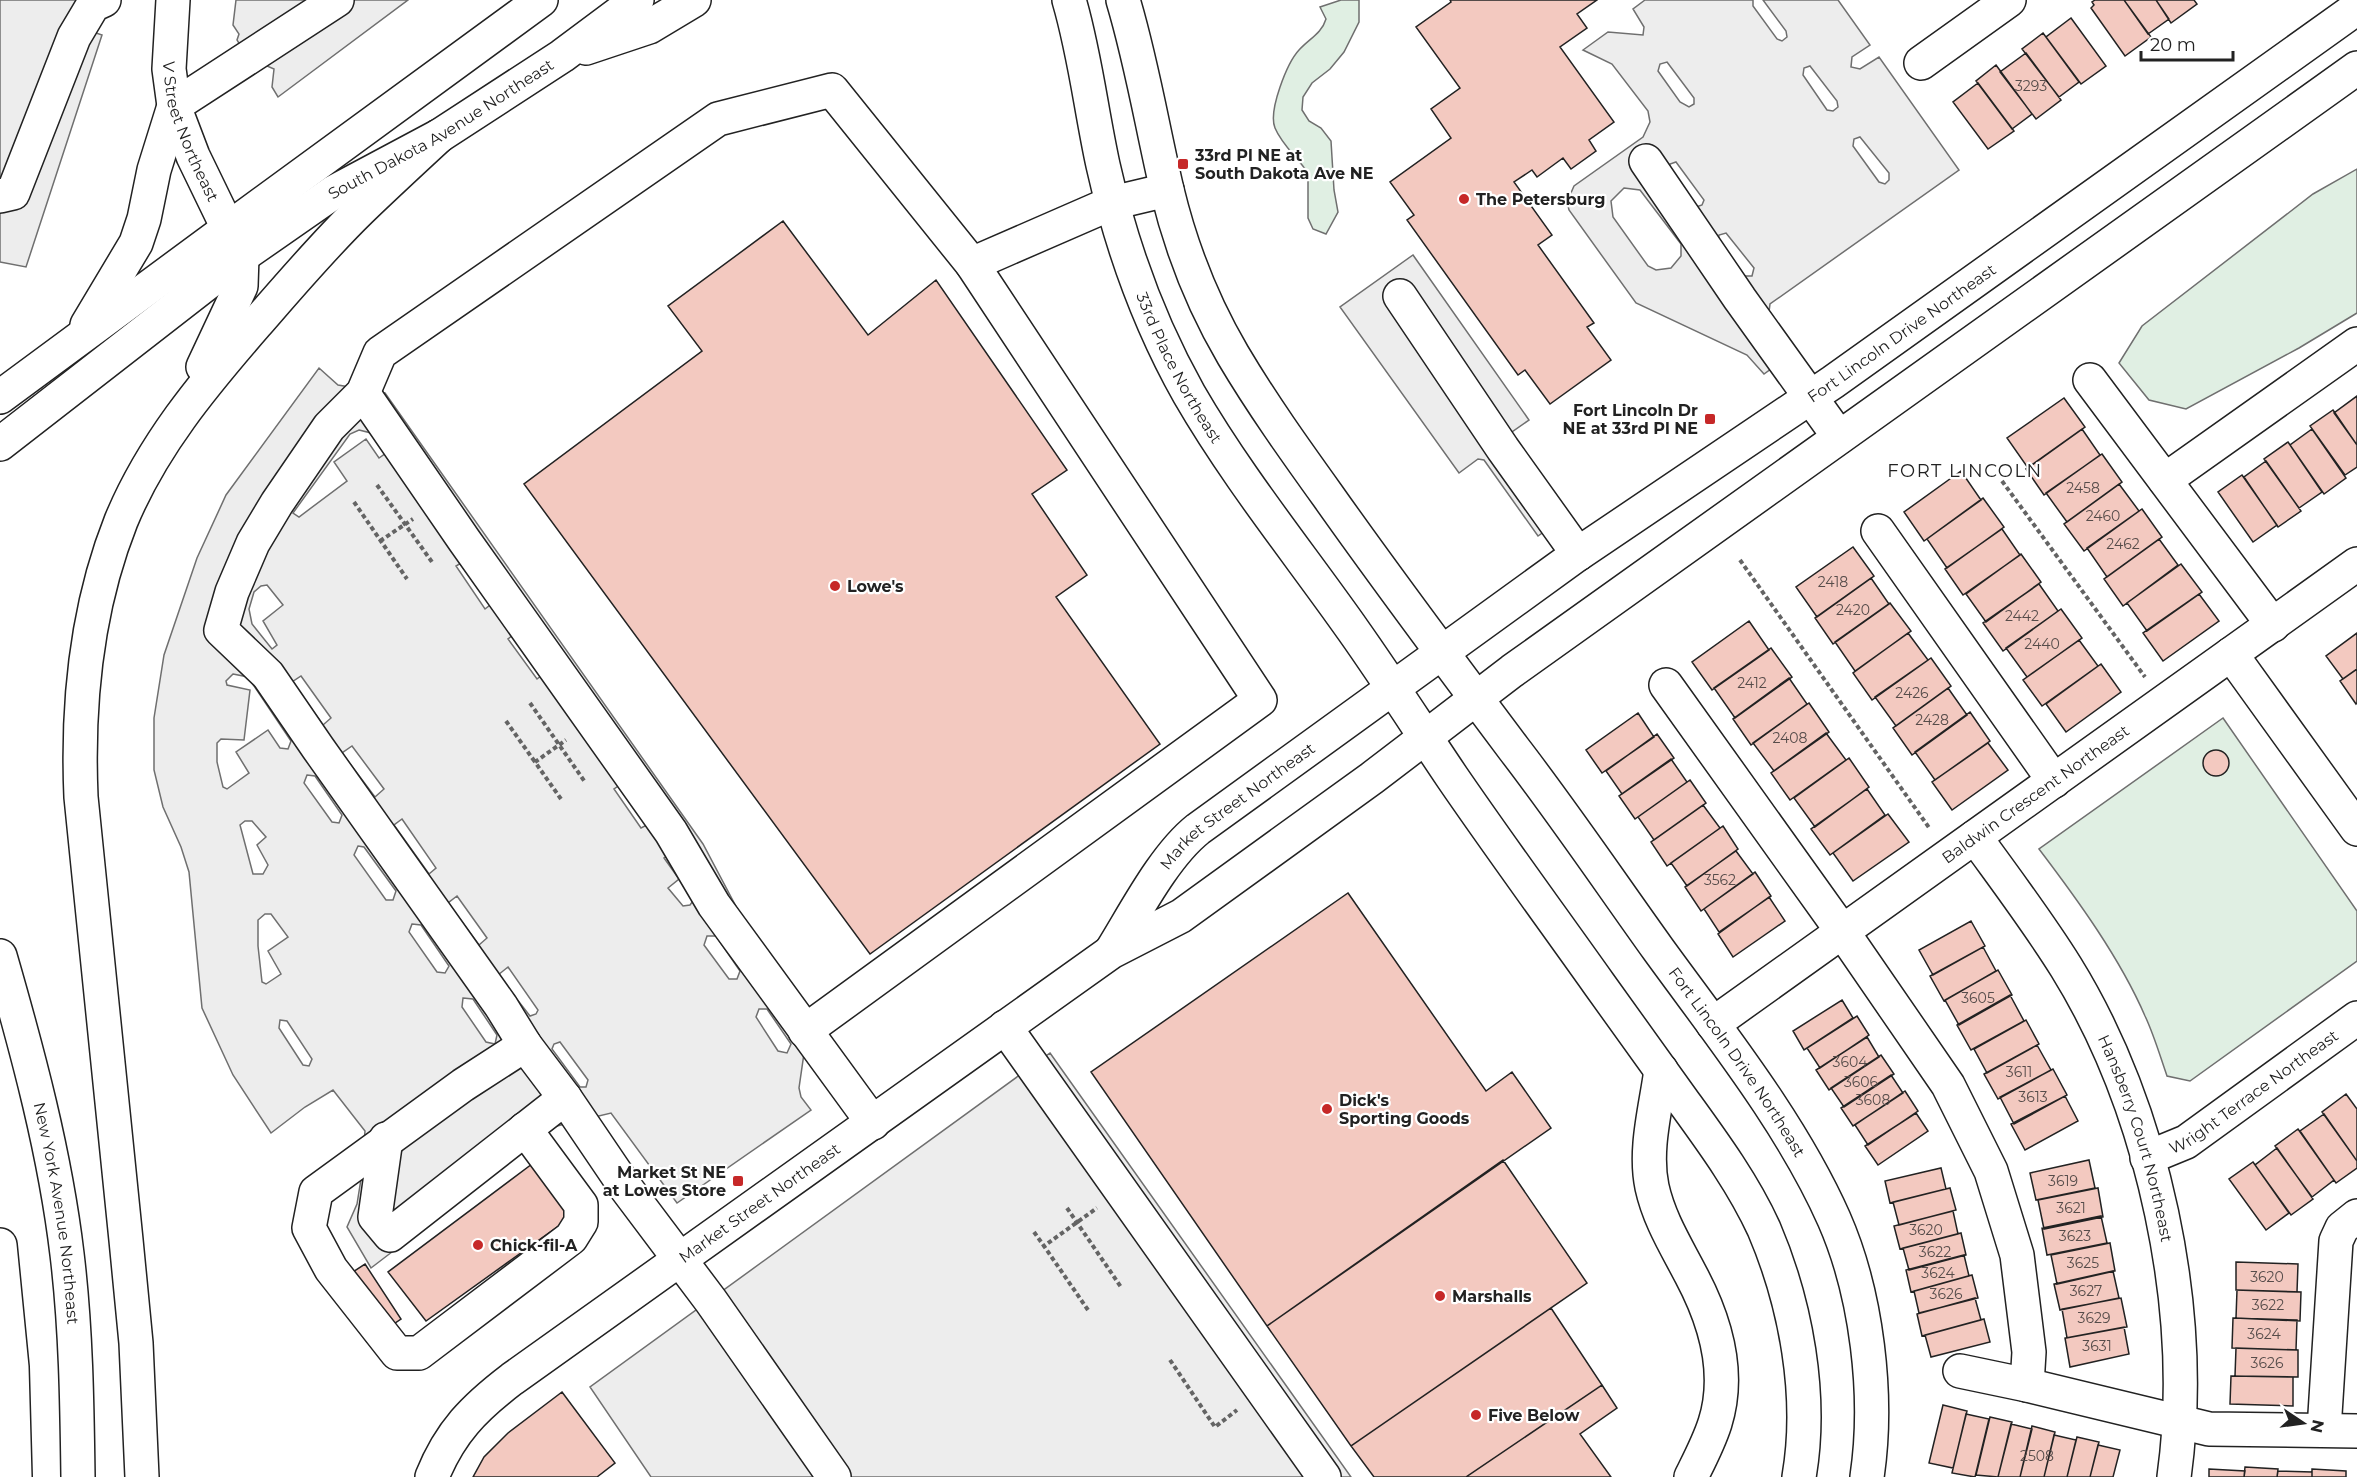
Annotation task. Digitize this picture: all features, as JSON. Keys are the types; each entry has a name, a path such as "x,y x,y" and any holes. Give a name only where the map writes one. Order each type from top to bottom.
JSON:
{"main road":[{"path":"0,196 13,194 74,37 93,5 104,0"},
{"path":"77,340 136,243 144,219 154,170 174,106 337,0"},
{"name":"South Dakota Avenue Northeast","path":"235,242 541,0"},
{"name":"South Dakota Avenue Northeast","path":"235,242 439,136 562,56 637,0"},
{"path":"562,56 649,27 694,0"},
{"name":"33rd Place Northeast","path":"1069,0 1086,66 1102,161 1112,203 1150,315 1190,395 1242,474 1392,688"},
{"path":"1123,0 1142,66 1167,190 1197,281 1217,327 1275,421 1441,653"},
{"path":"1922,63 2009,0"},
{"name":"V Street Northeast","path":"166,1 169,69 174,106 193,156 235,242"},
{"name":"Fort Lincoln Drive Northeast","path":"1392,688 1578,554 1810,398 2354,6"},
{"path":"1426,737 1839,437 2357,68"},
{"path":"805,1031 1260,700 972,264 832,90 718,119 380,353 363,393 329,427 277,503 253,543 232,592 221,630 268,675 501,1006 525,1045 834,1477"},
{"path":"177,420 226,358 321,250 359,210 439,136"},
{"path":"1646,161 1839,437"},
{"path":"972,264 1112,203 1167,190"},
{"path":"0,397 77,340 235,242"},
{"path":"142,1477 135,1343 81,797 80,727 86,656 110,554 133,495 177,420 237,298 243,277 235,242"},
{"path":"0,444 235,242"},
{"path":"1400,296 1503,449 1578,554"},
{"path":"2165,480 2357,344"},
{"path":"2090,380 2272,625"},
{"path":"363,393 671,832 714,905 873,1122"},
{"path":"1878,531 2054,781"},
{"name":"Baldwin Crescent Northeast","path":"1713,1024 2357,564"},
{"name":"Fort Lincoln Drive Northeast","path":"1441,653 1713,1024 1804,1160 1835,1222 1846,1253 1862,1316 1868,1358 1871,1430 1867,1477"},
{"path":"2231,654 2357,829"},
{"path":"1666,685 1842,931 1948,1085 1990,1171 2017,1255 2029,1352 2027,1385"},
{"path":"1392,688 1748,1196 1777,1262 1794,1324 1800,1362 1802,1435 1799,1477"},
{"name":"Market Street Northeast","path":"1111,952 1182,842 1392,688"},
{"name":"Market Street Northeast","path":"432,1477 447,1444 480,1404 1111,952 1181,916 1426,737"},
{"name":"Hansberry Court Northeast","path":"1975,837 2066,967 2105,1041 2132,1107 2159,1205 2174,1284 2180,1365 2181,1424 2174,1477"},
{"name":"New York Avenue Northeast","path":"0,956 48,1143 67,1254 76,1392 78,1477"},
{"name":"Wright Terrace Northeast","path":"2147,1158 2186,1142 2357,1018"},
{"path":"1005,1028 1324,1477"},
{"path":"525,1045 386,1139 316,1192 309,1228 331,1269 397,1353 419,1353 571,1238 581,1222 581,1205 525,1129"},
{"path":"1661,1070 1649,1150 1652,1186 1656,1203 1670,1236 1700,1292 1717,1337 1721,1359 1720,1403 1706,1445 1691,1477"},
{"path":"386,1139 375,1217 390,1235 565,1098"},
{"path":"2324,1430 2336,1241 2342,1228 2357,1216"},
{"path":"0,1245 12,1367 15,1477"},
{"path":"2330,1356 2357,1313"},
{"path":"1960,1371 2209,1429 2357,1431"}],"path":[{"path":"2002,481 2149,682"},
{"path":"377,485 432,562"},
{"path":"354,502 407,579"},
{"path":"1740,560 1933,834"},
{"path":"530,703 585,782"},
{"path":"506,721 561,799"},
{"path":"535,762 594,721"},
{"path":"1044,1246 1101,1205 1131,1206"},
{"path":"1067,1208 1121,1287"},
{"path":"1034,1232 1088,1310"},
{"path":"1170,1360 1215,1427 1244,1406 1268,1397"}],"green space":[{"path":"1341,0 1359,0 1359,22 1344,52 1330,69 1312,83 1303,97 1302,110 1309,121 1321,128 1331,141 1334,190 1338,212 1326,234 1313,229 1308,218 1308,173 1278,134 1275,128 1274,110 1284,76 1294,56 1324,24 1326,19 1320,7"},
{"path":"2357,169 2357,313 2299,348 2186,409 2149,400 2119,363 2142,326 2313,194"},
{"path":"2223,718 2357,911 2357,961 2190,1081 2167,1076 2148,1023 2123,972 2083,909 2039,849"}],"shaded area":[{"path":"0,0 110,0 84,29 102,35 26,267 0,262"},
{"path":"236,0 408,0 278,97 272,87 274,69 265,65 255,70 237,40 239,34 233,25"},
{"path":"1645,0 1753,0 1753,6 1777,39 1782,41 1787,37 1786,31 1763,0 1838,0 1870,45 1852,57 1851,67 1860,69 1879,57 1959,170 1770,304 1769,312 1797,350 1764,374 1747,355 1636,303 1569,210 1567,202 1574,186 1643,137 1650,122 1648,111 1612,64 1583,50 1608,32 1643,35 1644,27 1633,9","holes":["1667,62 1694,98 1694,104 1689,107 1680,102 1658,71 1660,64","1810,66 1837,101 1838,107 1833,111 1827,110 1803,75 1804,68","1860,137 1889,173 1889,180 1885,184 1879,182 1853,146 1854,139","1676,162 1704,200 1702,205 1696,207 1668,171 1670,164","1624,188 1640,190 1681,244 1681,256 1671,268 1656,270 1648,266 1613,217 1611,201","1726,233 1754,268 1752,276 1743,276 1718,242 1719,235"]},
{"path":"1413,255 1529,420 1512,432 1511,440 1566,516 1538,536 1484,460 1478,459 1459,473 1340,307"},
{"path":"319,368 338,385 385,393 703,844 739,912 810,1012 799,1088 801,1097 811,1110 677,1203 611,1113 557,1126 371,1268 347,1227 357,1204 365,1131 333,1090 305,1107 271,1133 233,1075 202,1008 189,872 181,847 163,807 154,770 154,718 164,655 197,558 226,495","holes":["359,430 371,433 386,453 379,458 366,439 334,462 347,481 299,517 293,513 350,434","461,563 490,605 485,609 456,566","267,585 283,605 263,621 277,645 272,649 252,624 249,609 254,592 261,586","513,635 542,675 537,679 508,639","233,674 248,677 291,741 288,749 280,748 268,730 236,752 249,773 227,789 223,787 217,762 217,743 221,739 244,740 250,690 227,685 226,681","301,676 331,718 323,725 292,682","352,746 384,789 375,797 342,753","307,775 315,776 342,815 339,823 332,822 304,783","620,785 647,825 641,828 614,789","402,819 436,868 429,874 394,825","245,821 252,821 266,837 257,845 268,865 263,874 253,874 240,825","358,846 364,847 396,891 393,900 386,900 354,855","669,855 693,901 690,905 683,906 668,888 679,879 664,858","457,896 487,938 479,945 448,903","265,914 271,914 288,937 268,951 281,974 266,984 262,982 258,920","412,924 421,925 449,966 445,973 437,972 409,932","707,936 716,936 740,971 737,979 729,979 704,945","508,967 538,1010 536,1014 530,1016 498,975","463,998 473,999 497,1035 495,1044 486,1042 462,1007","759,1009 767,1009 791,1044 787,1053 778,1051 756,1017","280,1020 287,1021 312,1059 309,1066 303,1065 279,1028","560,1042 588,1080 586,1087 580,1087 552,1049 554,1044"]},
{"path":"1050,1053 1351,1477 651,1477 590,1387"}],"building":[{"name":"The Petersburg","path":"1450,0 1597,0 1577,14 1587,28 1560,47 1614,122 1589,140 1596,151 1571,169 1563,158 1537,177 1532,170 1514,182 1552,235 1538,245 1594,323 1587,327 1611,360 1550,404 1525,370 1518,375 1407,220 1414,215 1390,182 1451,138 1431,109 1460,88 1416,27 1451,2"},
{"path":"2095,0 2124,0 2151,37 2125,56 2091,8"},
{"path":"2124,0 2156,0 2169,19 2148,34"},
{"path":"2156,0 2194,0 2197,4 2171,23"},
{"path":"2071,18 2106,66 2081,84 2046,37"},
{"path":"2043,33 2079,82 2059,97 2022,49"},
{"path":"2026,53 2061,100 2036,119 2000,72"},
{"path":"1996,65 2032,114 2012,129 1976,81"},
{"path":"1978,83 2014,131 1988,149 1953,102"},
{"name":"Lowe's","path":"783,221 868,335 936,280 1067,470 1032,494 1087,575 1056,597 1160,744 870,954 524,484 702,351 668,306"},
{"path":"2357,396 2357,445 2334,413"},
{"path":"2064,398 2085,427 2028,468 2007,438"},
{"path":"2333,410 2357,445 2357,467 2345,475 2310,426"},
{"path":"2082,429 2100,455 2044,495 2026,469"},
{"path":"2312,429 2346,478 2324,494 2290,445"},
{"path":"2288,442 2322,492 2299,508 2264,459"},
{"path":"2102,454 2122,482 2067,522 2046,493"},
{"path":"2266,461 2301,511 2278,527 2244,477"},
{"path":"1961,471 1981,500 1924,541 1904,512"},
{"path":"2242,475 2277,525 2253,542 2218,492"},
{"path":"2119,484 2139,511 2084,551 2064,524"},
{"path":"1983,498 2004,527 1947,568 1927,539"},
{"path":"2142,509 2162,537 2107,577 2087,548"},
{"path":"2002,529 2020,555 1963,595 1945,569"},
{"path":"2159,539 2178,565 2123,606 2104,579"},
{"path":"1853,547 1874,576 1817,617 1796,587"},
{"path":"2021,554 2041,582 1986,622 1966,594"},
{"path":"2181,564 2202,592 2147,631 2127,603"},
{"path":"1871,578 1889,604 1833,644 1815,618"},
{"path":"2039,584 2058,611 2003,651 1983,623"},
{"path":"2199,594 2219,621 2163,661 2143,633"},
{"path":"1890,603 1911,631 1855,671 1835,642"},
{"path":"2061,609 2082,638 2027,677 2006,648"},
{"path":"1749,621 1769,650 1712,690 1692,662"},
{"path":"1908,633 1928,660 1872,700 1853,673"},
{"path":"2357,633 2357,669 2343,679 2326,656"},
{"path":"2079,640 2098,666 2042,706 2023,680"},
{"path":"1771,648 1792,677 1735,718 1714,688"},
{"path":"1931,658 1951,686 1896,726 1875,697"},
{"path":"2101,664 2121,692 2066,732 2046,704"},
{"path":"2357,669 2357,703 2356,704 2340,681"},
{"path":"1789,678 1807,704 1751,745 1733,719"},
{"path":"1948,688 1967,715 1912,755 1893,728"},
{"path":"1809,703 1829,732 1774,771 1753,743"},
{"path":"1970,712 1990,741 1935,780 1915,752"},
{"path":"1638,713 1654,737 1602,773 1586,750"},
{"path":"1826,733 1846,760 1790,800 1771,773"},
{"path":"1657,734 1674,758 1622,794 1606,771"},
{"path":"1988,743 2008,770 1952,810 1932,782"},
{"path":"2216,750 2225,754 2229,763 2225,772 2216,776 2207,772 2203,763 2207,754"},
{"path":"1849,758 1869,787 1815,827 1794,798"},
{"path":"1671,759 1687,782 1635,819 1619,796"},
{"path":"1690,780 1706,803 1654,840 1638,817"},
{"path":"1867,789 1885,815 1830,855 1811,829"},
{"path":"1703,805 1720,828 1667,866 1651,842"},
{"path":"1888,814 1909,842 1853,881 1833,853"},
{"path":"1723,826 1738,849 1687,886 1671,863"},
{"path":"1736,851 1753,874 1701,911 1685,887"},
{"path":"1755,872 1771,896 1719,932 1704,909"},
{"name":"Dick's Sporting Goods","path":"1348,893 1486,1091 1512,1072 1551,1128 1267,1326 1091,1072"},
{"path":"1769,897 1785,921 1733,957 1718,934"},
{"path":"1971,921 1985,946 1933,975 1919,950"},
{"path":"1983,947 1996,971 1944,1001 1930,976"},
{"path":"1998,970 2012,995 1959,1025 1945,1000"},
{"path":"2010,995 2024,1021 1971,1050 1957,1025"},
{"path":"1842,1000 1853,1018 1804,1050 1793,1031"},
{"path":"1857,1016 1869,1035 1820,1068 1807,1048"},
{"path":"2026,1020 2039,1044 1987,1073 1974,1049"},
{"path":"1867,1037 1879,1057 1829,1090 1816,1070"},
{"path":"2037,1045 2051,1070 1998,1099 1984,1074"},
{"path":"1881,1055 1894,1074 1844,1107 1831,1088"},
{"path":"2053,1069 2067,1095 2014,1124 2000,1097"},
{"path":"1891,1075 1903,1093 1853,1126 1841,1108"},
{"path":"1905,1091 1918,1111 1868,1145 1855,1125"},
{"path":"2346,1094 2357,1109 2357,1161 2322,1112"},
{"path":"2065,1096 2078,1121 2025,1150 2011,1124"},
{"path":"1916,1113 1928,1131 1878,1165 1865,1146"},
{"path":"2324,1114 2357,1161 2357,1168 2336,1183 2300,1131"},
{"path":"2298,1129 2334,1180 2312,1197 2275,1146"},
{"path":"2277,1148 2313,1199 2291,1215 2255,1165"},
{"name":"Marshalls","path":"1503,1160 1587,1283 1351,1446 1267,1326"},
{"path":"2089,1160 2095,1188 2036,1200 2030,1173"},
{"path":"2253,1162 2289,1213 2266,1230 2229,1179"},
{"name":"Chick-fil-A","path":"532,1164 571,1217 426,1321 388,1272"},
{"path":"1941,1168 1946,1189 1890,1203 1885,1181"},
{"path":"1950,1188 1956,1210 1899,1225 1893,1202"},
{"path":"2098,1188 2103,1217 2044,1229 2038,1200"},
{"path":"1953,1211 1958,1234 1900,1249 1894,1226"},
{"path":"2101,1216 2107,1243 2047,1255 2042,1228"},
{"path":"1961,1233 1966,1255 1909,1270 1903,1248"},
{"path":"2110,1243 2115,1271 2057,1284 2051,1255"},
{"path":"1964,1255 1969,1276 1911,1292 1906,1270"},
{"path":"2236,1262 2298,1264 2297,1292 2236,1290"},
{"path":"365,1264 401,1319 367,1342 330,1287"},
{"path":"2113,1271 2119,1298 2060,1310 2054,1284"},
{"path":"1972,1275 1978,1298 1919,1313 1914,1291"},
{"path":"2237,1290 2301,1292 2300,1321 2236,1318"},
{"path":"1975,1298 1981,1320 1922,1336 1917,1314"},
{"path":"2121,1298 2127,1327 2067,1338 2062,1309"},
{"name":"Five Below","path":"1551,1308 1602,1385 1466,1477 1374,1477 1351,1446"},
{"path":"2233,1318 2297,1320 2296,1350 2232,1348"},
{"path":"1984,1319 1990,1342 1931,1357 1925,1335"},
{"path":"2124,1327 2129,1354 2070,1367 2065,1338"},
{"path":"2236,1348 2298,1350 2298,1377 2235,1376"},
{"path":"2231,1376 2293,1377 2293,1406 2230,1404"},
{"path":"1602,1385 1617,1408 1580,1434 1611,1477 1466,1477"},
{"path":"562,1392 615,1463 597,1477 473,1477 484,1457 508,1433"},
{"path":"1943,1405 1967,1411 1953,1468 1929,1463"},
{"path":"1966,1414 1989,1419 1975,1477 1952,1473"},
{"path":"1990,1417 2012,1422 1998,1477 1976,1475"},
{"path":"2011,1424 2032,1429 2020,1477 1998,1477"},
{"path":"2032,1426 2055,1432 2044,1477 2020,1477"},
{"path":"2054,1435 2076,1440 2067,1477 2044,1477"},
{"path":"2077,1437 2099,1442 2090,1477 2067,1477"},
{"path":"2098,1445 2120,1450 2113,1477 2090,1477"},
{"path":"2245,1467 2278,1469 2277,1477 2244,1477"},
{"path":"2209,1469 2245,1471 2244,1477 2209,1477"},
{"path":"2312,1469 2346,1471 2346,1477 2312,1477"},
{"path":"2278,1471 2312,1472 2312,1477 2277,1477"}],"place":[{"name":"33rd Pl NE at South Dakota Ave NE","path":"1183,164"},
{"name":"The Petersburg","path":"1464,199"},
{"name":"Fort Lincoln Dr NE at 33rd Pl NE","path":"1710,419"},
{"name":"Lowe's","path":"835,586"},
{"name":"Dick's Sporting Goods","path":"1327,1109"},
{"name":"Market St NE at Lowes Store","path":"738,1181"},
{"name":"Chick-fil-A","path":"478,1245"},
{"name":"Marshalls","path":"1440,1296"},
{"name":"Five Below","path":"1476,1415"}],"district":[{"name":"FORT LINCOLN","path":"1965,471"}]}
